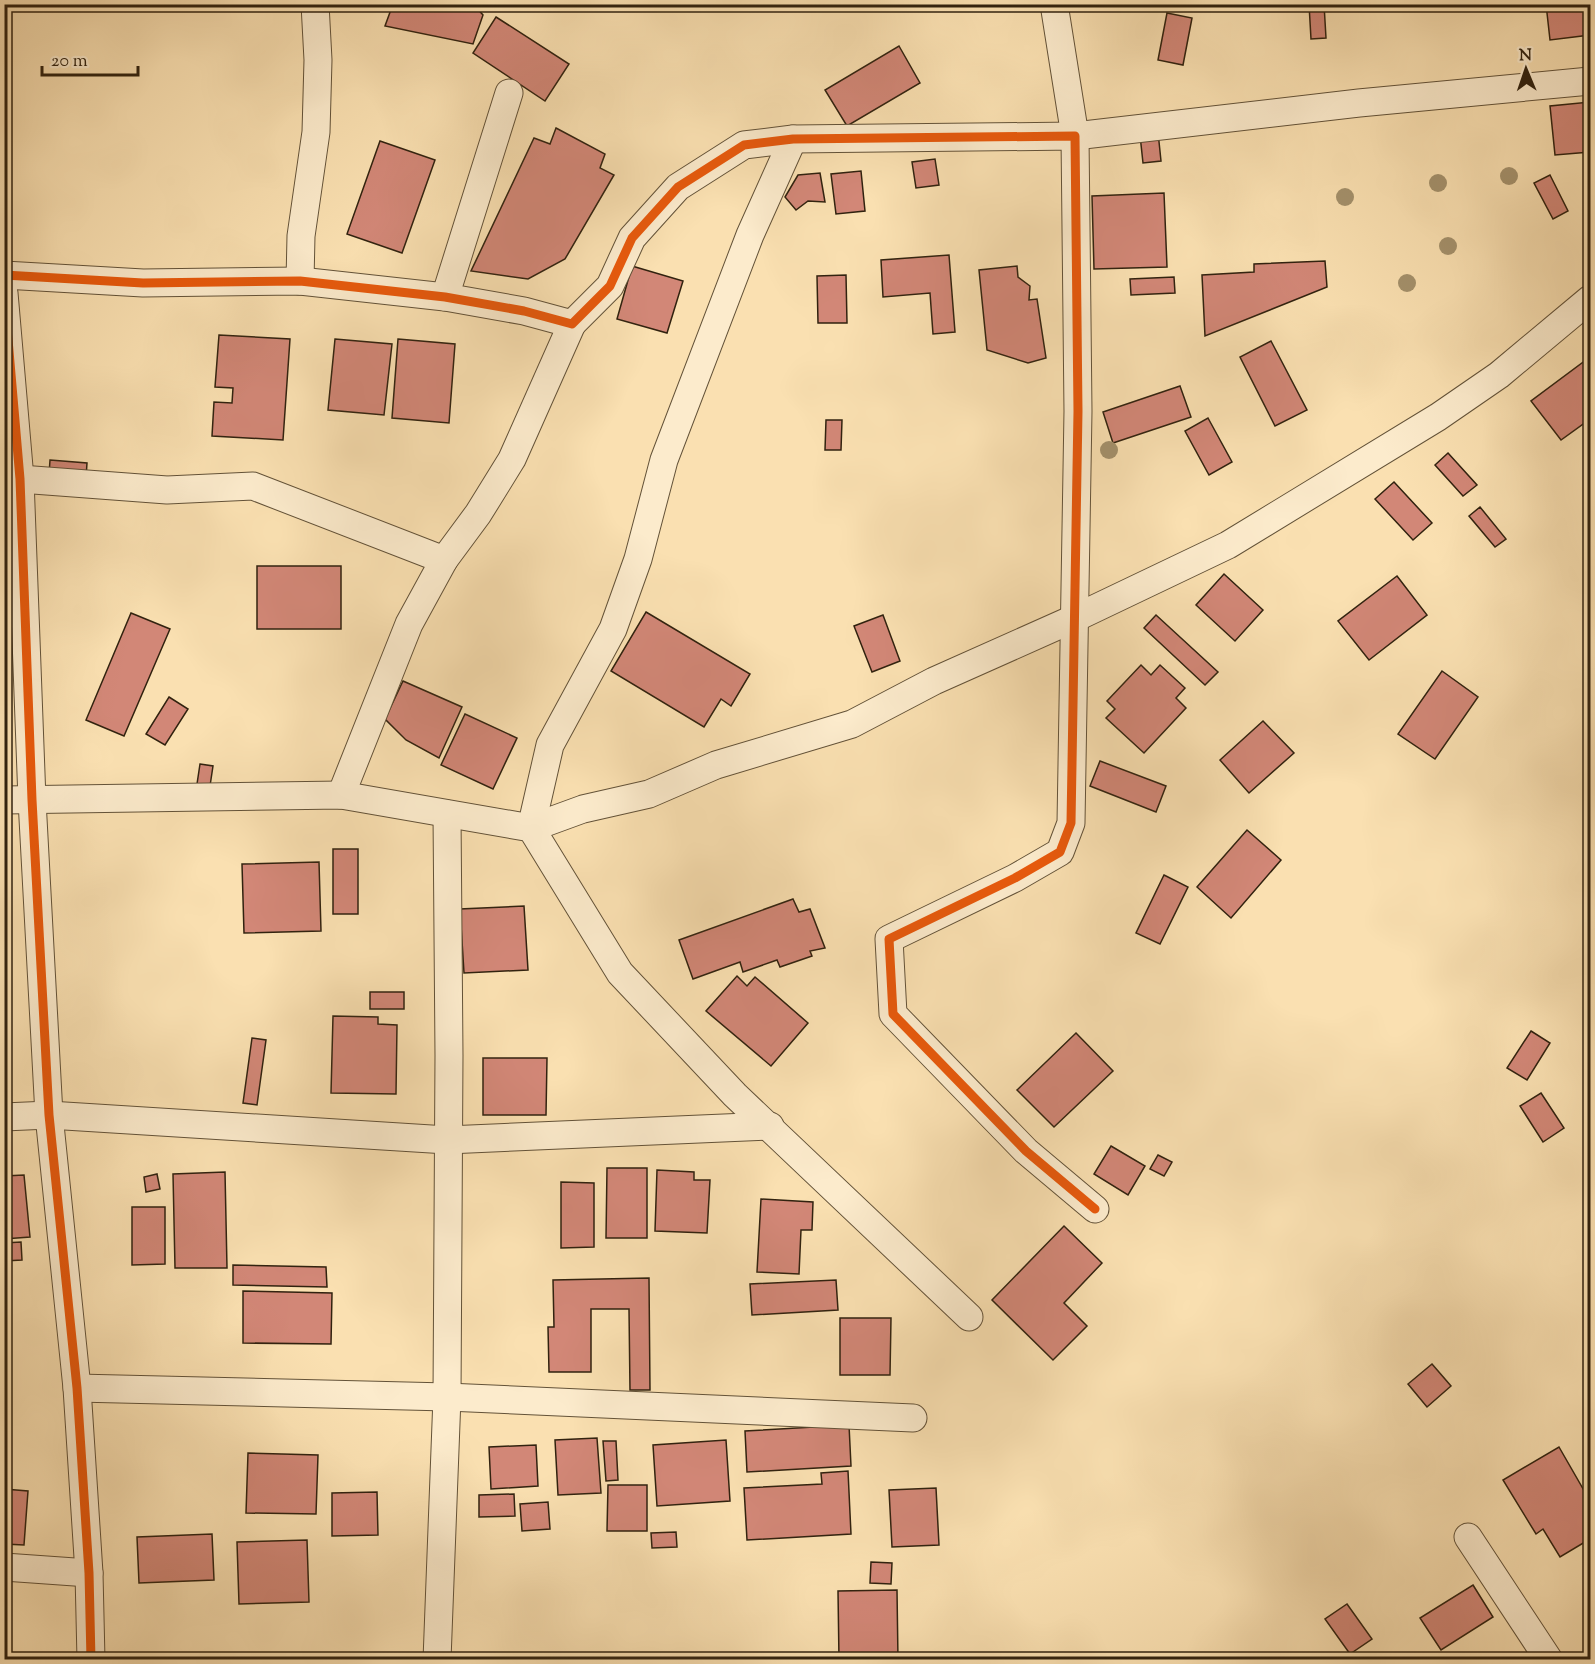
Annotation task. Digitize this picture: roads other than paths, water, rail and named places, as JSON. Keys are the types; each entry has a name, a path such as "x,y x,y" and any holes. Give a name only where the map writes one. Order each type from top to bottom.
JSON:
{"street":[{"path":"300,280 301,236 316,132 318,60 315,4"},
{"path":"1054,4 1075,136 1078,411 1071,823 1060,852 1014,878 889,939 893,1014 1026,1151 1095,1209"},
{"path":"341,795 410,624 444,560 478,514 512,459 572,324 610,286 632,238 678,187 744,145 793,139 1075,136 1359,103 1590,81"},
{"path":"445,297 509,93"},
{"path":"793,139 750,235 664,460 638,559 613,629 550,745 531,828 620,973 735,1095 969,1317"},
{"path":"4,275 143,283 300,280 445,297 524,311 572,324"},
{"path":"4,293 20,479 32,800 49,1114 77,1388 89,1573 91,1659"},
{"path":"4,800 341,795 531,828 583,809 649,794 716,765 796,739 852,724 934,681 1073,619 1228,545 1438,417 1499,375 1590,299"},
{"path":"20,479 167,490 253,486 444,560"},
{"path":"437,1659 447,1397 449,1055 447,814"},
{"path":"4,1117 49,1114 447,1140 770,1126"},
{"path":"77,1388 447,1397 913,1418"},
{"path":"1468,1537 1549,1659"},
{"path":"4,1567 89,1573"}]}
